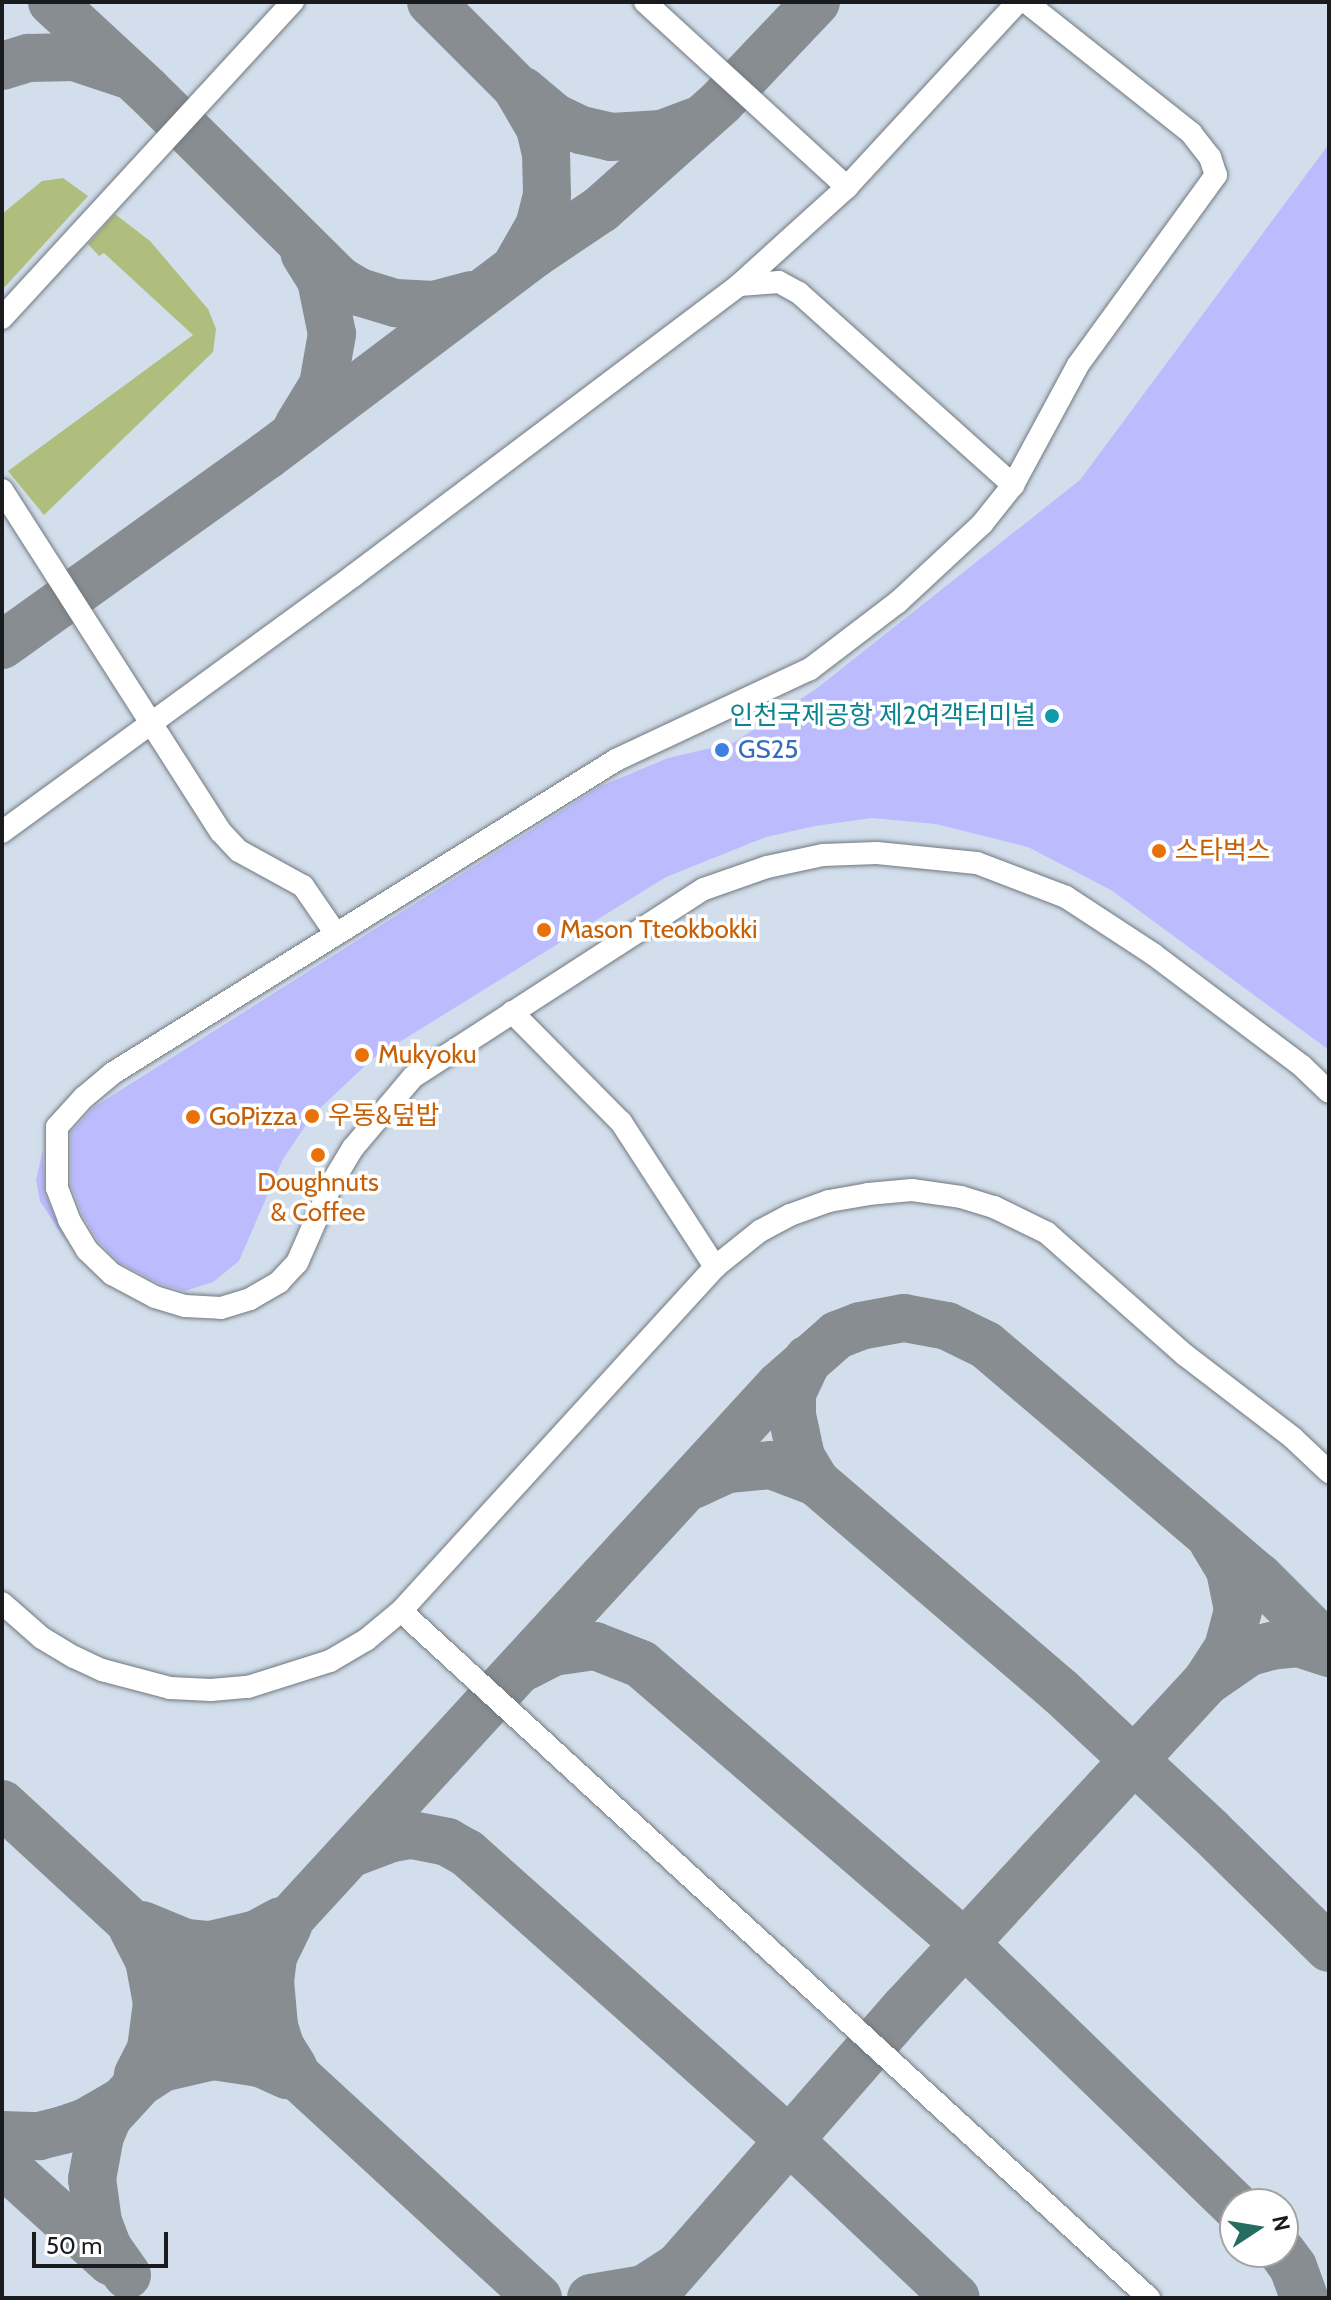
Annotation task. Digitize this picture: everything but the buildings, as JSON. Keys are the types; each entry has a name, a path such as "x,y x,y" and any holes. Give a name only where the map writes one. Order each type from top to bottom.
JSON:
{"lane":[{"path":"2,318 293,2"},
{"path":"645,2 847,187"},
{"path":"2,832 739,285 847,187 1018,2"},
{"path":"1026,2 1191,133 1210,157 1216,175 1078,365 1013,485 982,524 898,602 810,669 616,760 113,1073 84,1097 57,1127 57,1188 69,1220 87,1250 112,1274 155,1297 185,1306 221,1308 250,1299 279,1282 297,1263 333,1181 372,1122 413,1077 704,889 767,867 823,855 877,853 929,857 977,863 1019,876 1106,921 1302,1066 1329,1092"},
{"path":"798,234 791,263 799,293"},
{"path":"739,285 770,281 788,285 799,293 1013,485"},
{"path":"2,490 221,832 239,851 303,886 336,934"},
{"path":"512,1012 621,1122 715,1267"},
{"path":"2,1603 42,1638 102,1670 170,1688 211,1690 248,1687 303,1672 366,1640 401,1611 715,1267 760,1231 790,1215 829,1201 912,1190 961,1197 994,1207 1047,1233 1185,1355 1293,1438 1329,1472"},
{"path":"401,1611 1149,2298"}],"shaded area":[{"path":"2,2 1329,2 1329,2298 2,2298"}],"green space":[{"path":"63,178 88,196 2,290 2,214 42,181"},
{"path":"115,214 150,241 208,309 216,329 213,352 44,515 8,471 193,335 104,253 99,256 88,244"}],"taxiway":[{"path":"52,2 147,90 339,280 359,292 396,303 434,305 472,295"},
{"path":"431,2 516,87 540,128 546,153 547,195 539,226 518,263"},
{"path":"2,645 266,456 534,254 601,209 721,102 816,2"},
{"path":"2,66 29,58 74,57 125,74"},
{"path":"523,91 554,117 581,130 611,137 662,134 694,122"},
{"path":"298,426 323,385 332,334 321,280 305,254"},
{"path":"127,2275 108,2248 98,2222 92,2179 100,2136 108,2117 779,1386 837,1335 860,1326 904,1318 947,1326 986,1345 1259,1577 1329,1647"},
{"path":"808,1359 792,1393 792,1415 801,1457 816,1482"},
{"path":"693,1485 728,1469 771,1465 816,1482 1061,1692 1210,1831 1329,1948"},
{"path":"651,2298 905,2008 1206,1682 1228,1648 1238,1610 1230,1570 1213,1542"},
{"path":"1210,1679 1249,1652 1271,1646 1298,1643 1329,1653"},
{"path":"526,1666 553,1652 595,1646 641,1664 965,1944 1219,2190"},
{"path":"2,1804 538,2298"},
{"path":"352,1853 392,1838 412,1835 447,1842 467,1853 790,2141 956,2298"},
{"path":"142,1925 186,1943 210,1945 257,1934 280,1921"},
{"path":"288,1926 273,1957 270,1981 274,2026 280,2046 293,2067"},
{"path":"133,1929 149,1960 157,2003 151,2049 138,2075"},
{"path":"145,2079 162,2068 213,2056 260,2063 287,2075"},
{"path":"2,2135 39,2136 63,2130 86,2122 120,2102"},
{"path":"2,2163 111,2262"},
{"path":"1293,2268 1304,2298"},
{"path":"591,2298 644,2289 675,2269"}],"place":[{"name":"인천국제공항 제2여객터미널","path":"1052,716"},
{"name":"GS25","path":"722,750"},
{"name":"스타벅스","path":"1159,851"},
{"name":"Mason Tteokbokki","path":"544,930"},
{"name":"Mukyoku","path":"362,1055"},
{"name":"우동&덮밥","path":"312,1116"},
{"name":"GoPizza","path":"193,1117"},
{"name":"Doughnuts & Coffee","path":"318,1155"}]}
